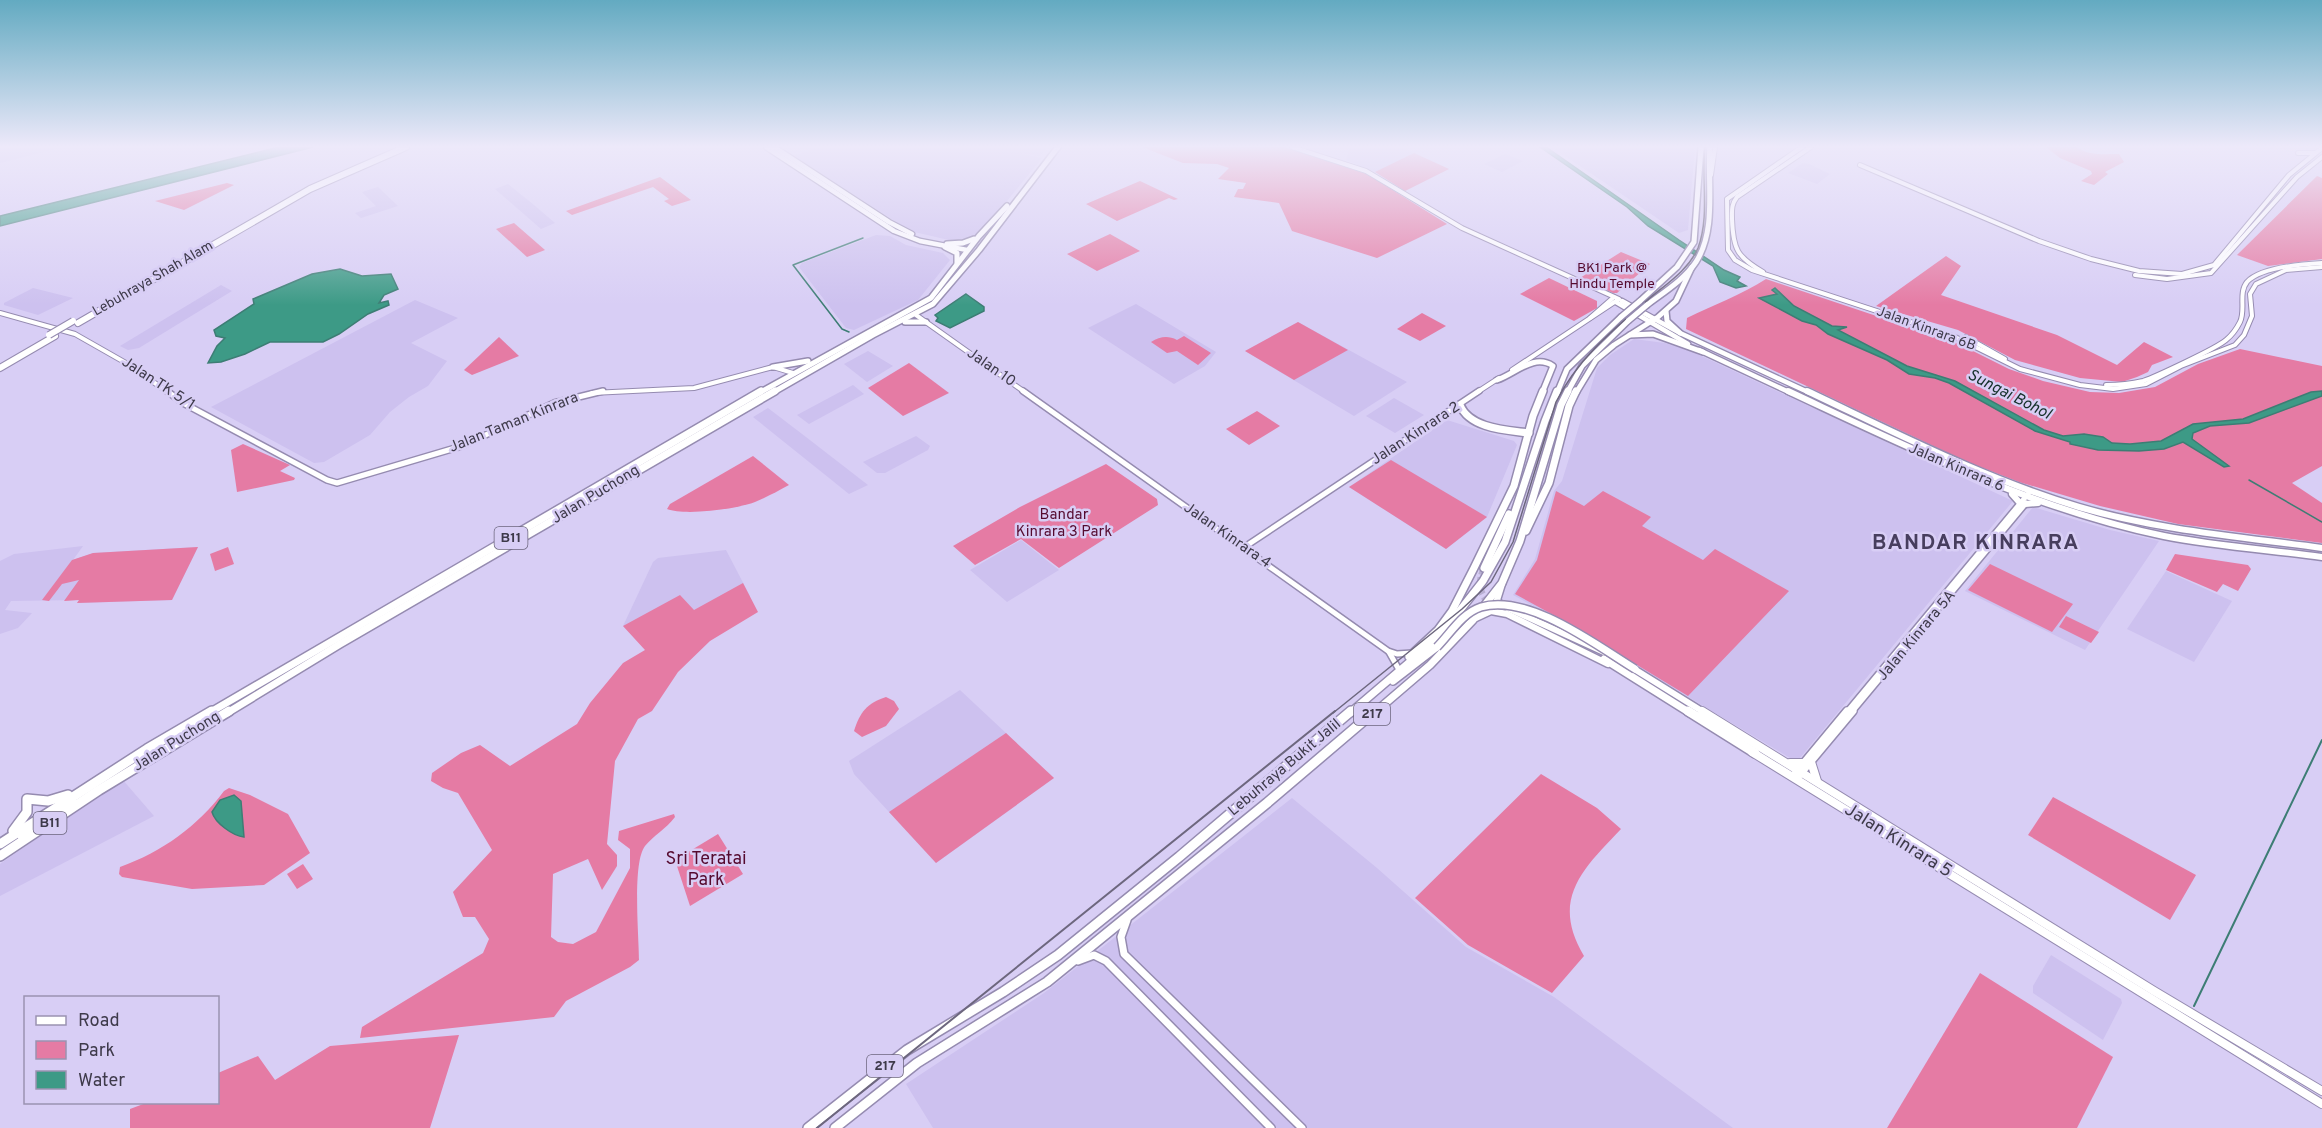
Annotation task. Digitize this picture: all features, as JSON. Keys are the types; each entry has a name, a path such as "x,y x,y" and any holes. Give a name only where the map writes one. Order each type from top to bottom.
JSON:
{"highway":[{"name":"Lebuhraya Shah Alam","path":"76,322 285,200"},
{"name":"Lebuhraya Shah Alam","path":"0,363 291,200"},
{"name":"Lebuhraya Shah Alam","path":"0,368 52,335"}],"main road":[{"path":"847,200 894,231 915,239 967,250 990,235"},
{"path":"856,200 903,230 946,245 957,253 956,265"},
{"name":"Jalan Puchong","path":"0,843 84,788 793,373 883,323 932,301 967,250 1012,200"},
{"name":"Jalan Puchong","path":"0,855 99,790 340,644 784,386 916,315 964,268 1017,200"},
{"name":"Lebuhraya Bukit Jalil","path":"807,1128 907,1050 1003,992 1058,955 1385,685 1439,637 1483,581 1505,542 1545,421 1567,369 1688,255 1696,237 1698,200"},
{"name":"Lebuhraya Bukit Jalil","path":"835,1128 917,1063 1019,1002 1070,964 1267,803 1430,665 1467,626 1502,583 1520,542 1561,405 1578,372 1589,358 1628,321 1692,267 1702,249 1706,235 1708,200"},
{"path":"946,245 963,243 979,236"},
{"path":"964,268 970,254 967,250"},
{"path":"1572,396 1596,360 1666,311 1679,296 1692,267"},
{"name":"Jalan Kinrara 6","path":"1615,299 1702,352 1926,456 2004,489 2164,527 2322,548"},
{"path":"892,326 908,321 927,323 926,314 932,301"},
{"path":"1666,311 1667,322 1680,333"},
{"path":"883,323 916,315"},
{"name":"Jalan Kinrara 6","path":"1651,321 2030,494 2045,503 2165,536 2322,557"},
{"path":"1626,337 1653,334 1702,352"},
{"path":"772,366 798,364 827,354"},
{"path":"1372,695 1438,630 1463,591 1514,486 1542,393 1553,369 1546,361 1531,363 1507,378 1497,380"},
{"path":"784,386 792,379 793,373 818,367"},
{"path":"1542,393 1567,369"},
{"path":"1520,542 1534,518 1549,483 1578,372"},
{"path":"1460,405 1463,415 1472,420 1529,433"},
{"path":"2004,489 2023,504 2045,503"},
{"path":"1484,568 1516,496 1521,491"},
{"name":"Jalan Kinrara 5","path":"1502,583 1497,600 1501,605 1577,638 1635,669 2322,1104"},
{"path":"1385,685 1401,677 1437,647 1465,616 1488,605 1524,609 1562,626 1635,669"},
{"name":"Jalan Kinrara 5","path":"1467,626 1486,612 1498,611 1592,655 1739,746 1817,782 2154,991 2322,1091"},
{"path":"1604,659 1711,723 1755,753"},
{"path":"1786,763 1808,763 1817,782"},
{"path":"0,843 27,813 27,799 48,801 84,788"},
{"path":"0,855 36,826 42,814 60,810 99,790"}],"street":[{"path":"1414,200 1462,228 1615,299"},
{"name":"Jalan Kinrara 6B","path":"1727,200 1728,250 1736,260 1752,270 1966,341 2020,369 2080,386 2113,389 2146,384 2181,366 2228,348 2244,334 2250,322 2252,316 2250,294 2256,284 2286,270 2322,265"},
{"name":"Jalan Kinrara 6B","path":"1735,200 1732,204 1734,248 1737,255 1750,265 1766,273 1963,336 2019,366 2085,383 2126,385 2146,380 2225,341 2239,324 2244,312 2243,289 2248,282 2274,269 2322,265"},
{"path":"1940,200 1999,225 2120,269 2146,273 2186,274 2204,271 2214,265 2268,200"},
{"path":"2074,253 2111,269 2144,277 2189,278 2211,273 2277,200"},
{"name":"Jalan Kinrara 2","path":"1243,548 1589,319 1615,299"},
{"name":"Jalan TK 5/1","path":"0,313 75,334 133,367 183,403 327,480 342,482"},
{"name":"Jalan 10","path":"916,315 1065,421"},
{"path":"772,366 793,373"},
{"name":"Jalan Taman Kinrara","path":"342,482 462,446 574,397 606,391 694,388 772,366"},
{"name":"Jalan Kinrara 4","path":"1065,421 1388,651 1398,668"},
{"name":"Jalan Kinrara 5A","path":"1798,774 2030,494"},
{"path":"1388,651 1397,654 1414,653"},
{"path":"1129,916 1121,934 1120,942 1124,954 1302,1128"},
{"path":"1070,964 1094,956 1106,961 1271,1128"}],"shaded area":[{"path":"370,200 391,200 398,206 361,218 355,213 376,206"},
{"path":"507,200 527,200 555,223 541,229"},
{"path":"861,200 1008,200 989,223 974,236 953,241 910,231"},
{"path":"1630,200 1691,200 1688,230 1679,233"},
{"path":"876,235 890,236 906,245 943,253 950,260 918,300 854,330 846,328 799,267 802,263"},
{"path":"221,285 232,291 139,348 128,350 120,346"},
{"path":"33,288 73,298 38,315 4,305"},
{"path":"415,300 458,318 411,343 447,361 428,386 390,412 370,435 324,462 314,463 211,407"},
{"path":"1136,304 1216,352 1205,366 1174,384 1088,328"},
{"path":"1298,322 1407,382 1354,416 1245,351"},
{"path":"1634,339 1665,343 1693,352 2013,501 1800,758 1790,758 1565,623 1513,595 1535,559 1554,491 1562,481 1597,368 1610,355"},
{"path":"868,351 893,366 867,382 844,364"},
{"path":"853,385 864,394 809,424 797,415"},
{"path":"1394,398 1424,415 1395,433 1366,416"},
{"path":"768,408 868,485 849,494 753,417"},
{"path":"1447,420 1514,441 1517,445 1487,517 1446,549 1349,487"},
{"path":"916,436 930,446 928,450 885,473 877,473 863,462"},
{"path":"2033,507 2110,530 2159,541 2085,650 1965,591"},
{"path":"1021,540 1059,570 1007,602 970,570"},
{"path":"83,546 73,560 93,553 198,547 172,600 77,603 79,600 11,601 5,610 32,613 18,628 0,634 0,561 14,554"},
{"path":"726,550 750,596 646,650 623,626 653,562 658,558"},
{"path":"2166,571 2232,601 2194,662 2127,629"},
{"path":"960,690 1054,778 936,863 854,774 849,761"},
{"path":"122,779 154,816 0,896 0,864"},
{"path":"1292,798 1377,868 1466,947 1554,997 1733,1128 933,1128 906,1084 1044,993"},
{"path":"2051,955 2121,999 2122,1003 2103,1040 2033,993 2033,986"}],"green space":[{"path":"160,200 205,200 184,210 155,201"},
{"path":"597,200 616,200 572,215 566,211"},
{"path":"667,200 691,200 672,206 664,201"},
{"path":"1096,200 1165,200 1117,221 1086,204"},
{"path":"1254,200 1408,200 1447,224 1377,258 1292,231 1279,203"},
{"path":"2293,200 2322,200 2322,259 2268,266 2237,255"},
{"path":"514,223 545,250 527,257 496,229"},
{"path":"1110,234 1140,251 1097,271 1067,254"},
{"name":"BK1 Park @ Hindu Temple","path":"1621,252 1650,264 1617,293 1580,278"},
{"path":"1946,256 1961,266 1941,295 2057,335 2117,365 2144,342 2173,357 2152,365 2148,372 2122,382 2080,378 2015,360 1958,330 1876,306"},
{"path":"1549,278 1597,301 1597,308 1574,321 1520,294"},
{"path":"1766,279 1957,343 2009,369 2043,381 2090,392 2119,393 2155,387 2198,364 2240,349 2322,366 2322,466 2292,483 2322,503 2322,543 2178,524 2100,506 2019,482 1965,461 1686,329 1687,318"},
{"path":"1422,313 1446,326 1420,341 1397,329"},
{"path":"1298,322 1348,350 1294,380 1245,351"},
{"path":"1184,336 1211,353 1198,365 1177,351 1167,353 1151,342 1164,337 1177,340"},
{"path":"499,337 519,356 472,375 464,370"},
{"path":"909,363 949,393 903,416 868,388"},
{"path":"1257,411 1280,426 1249,445 1226,429"},
{"path":"243,444 290,465 280,471 295,478 294,480 237,492 231,450"},
{"path":"753,456 789,485 755,502 736,507 698,512 667,509 670,504"},
{"path":"1391,460 1487,517 1446,549 1349,487"},
{"name":"Bandar Kinrara 3 Park","path":"1106,464 1157,499 1158,505 1059,568 1021,539 975,565 953,546 1020,507"},
{"path":"1556,491 1584,506 1603,491 1651,517 1642,526 1703,560 1715,549 1789,591 1688,696 1568,623 1515,594 1537,560"},
{"path":"198,547 172,600 77,603 79,600 64,601 79,580 62,584 49,601 42,600 72,560 93,553"},
{"path":"228,547 234,564 215,571 210,554"},
{"path":"2175,554 2248,565 2251,569 2238,591 2223,584 2217,592 2166,570"},
{"path":"1990,564 2073,604 2052,632 1968,590"},
{"path":"743,583 758,612 710,641 678,672 652,711 638,719 615,761 607,844 617,855 617,866 602,890 588,859 553,874 551,937 558,942 573,944 596,932 630,868 630,849 618,840 619,831 674,814 675,817 668,825 648,842 641,855 637,883 639,960 566,1001 554,1017 360,1038 362,1027 483,953 489,939 475,917 463,917 453,892 492,850 458,793 431,781 432,773 461,753 480,745 510,766 577,724 590,703 623,663 645,650 623,626 680,595 694,610"},
{"path":"2066,616 2099,632 2091,643 2059,627"},
{"path":"886,697 894,701 899,709 886,726 862,737 854,731 865,709"},
{"path":"1006,733 1054,778 936,863 889,812"},
{"path":"1541,774 1597,808 1621,829 1594,858 1576,886 1571,901 1570,918 1574,936 1584,956 1552,993 1468,945 1415,898"},
{"path":"229,788 250,795 288,814 310,853 264,885 192,889 122,877 119,874 120,867 165,846 191,826"},
{"path":"2053,797 2196,875 2170,920 2028,835"},
{"name":"Sri Teratai Park","path":"718,834 743,874 690,906 675,860"},
{"path":"303,864 313,879 297,889 287,874"},
{"path":"1980,973 2113,1057 2077,1128 1887,1128"},
{"path":"459,1035 430,1128 130,1128 130,1109 143,1104 219,1104 219,1073 258,1056 275,1080 330,1046"}],"water":[{"path":"66,200 104,200 0,226 0,216"},
{"path":"1616,200 1621,200 1724,270 1740,277 1737,281 1746,286 1736,288 1720,282 1713,266 1648,226"},
{"path":"340,269 362,276 391,274 398,289 384,295 379,303 388,301 389,305 368,314 323,342 270,342 245,354 221,362 208,363 217,346 225,338 216,336 214,330 254,304 253,299 312,274"},
{"path":"1775,288 1794,306 1832,326 1847,327 1838,330 1907,366 1955,381 2044,430 2063,436 2084,434 2103,437 2112,443 2130,444 2161,441 2193,424 2243,419 2311,392 2322,391 2322,396 2249,423 2210,426 2193,433 2192,439 2229,466 2224,467 2183,442 2164,449 2098,450 2070,444 2070,442 2035,431 1949,383 1935,378 1909,374 1887,360 1828,334 1816,325 1802,321 1759,298 1777,294 1772,290"},
{"path":"966,294 984,307 984,311 950,328 936,321 938,318 935,315"},
{"path":"234,795 241,801 244,837 225,828 212,812 220,800"}],"waterway":[{"path":"849,332 842,329 793,265 863,238"},
{"path":"2249,480 2322,522"},
{"path":"2194,1006 2322,740"}],"tunnel":[{"path":"1484,568 1480,585 1481,592 1489,602 1510,613"},
{"path":"1525,620 1604,659"}],"tram line":[{"path":"1333,713 1462,609 1491,582 1513,542 1556,402 1575,372 1598,345 1689,263 1702,236 1704,200"},
{"path":"817,1128 1335,711"}],"district":[{"name":"BANDAR KINRARA","path":"1976,543"}],"water label":[{"name":"Sungai Bohol","path":"2009,395"}]}
